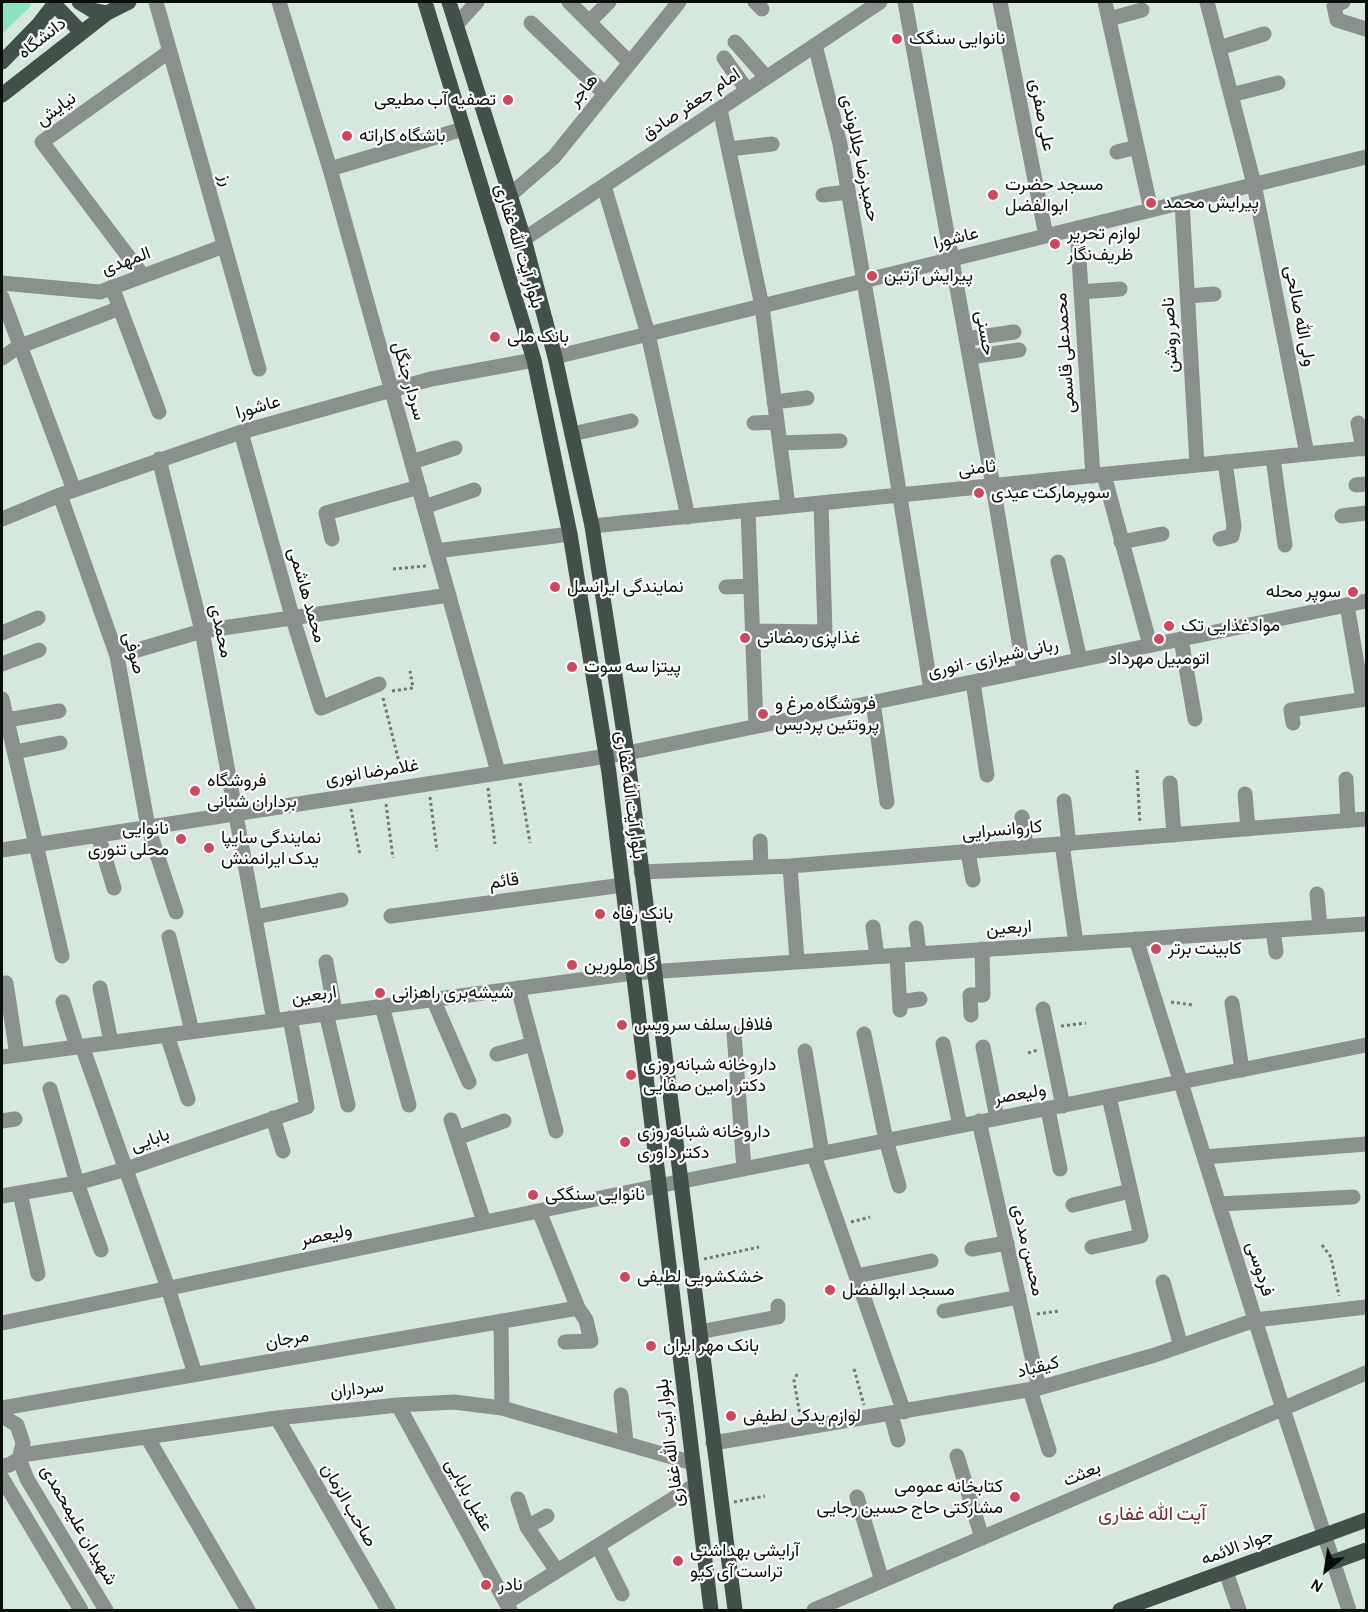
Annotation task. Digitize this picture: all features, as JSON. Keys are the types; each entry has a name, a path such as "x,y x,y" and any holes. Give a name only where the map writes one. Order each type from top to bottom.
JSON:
{"main road":[{"path":"51,2 81,32"},
{"name":"دانشگاه","path":"2,62 38,25 51,2"},
{"path":"79,2 92,10 107,13"},
{"name":"دانشگاه","path":"2,95 81,32 107,13 129,2"},
{"name":"بلوار آیت الله غفاری","path":"425,2 534,360 570,534 606,755 711,1611"},
{"name":"بلوار آیت الله غفاری","path":"449,2 524,239 555,357 592,526 627,753 735,1611"},
{"path":"534,360 555,357"},
{"name":"جواد الائمه","path":"1128,1609 1366,1520"},
{"path":"1333,1562 1366,1550"}],"street":[{"name":"رز","path":"156,2 259,369"},
{"name":"سردار جنگل","path":"279,2 330,169 449,595 492,773"},
{"path":"456,25 477,2"},
{"path":"569,2 630,63"},
{"path":"589,22 609,2"},
{"name":"هاجر","path":"510,195 554,157 679,2"},
{"name":"حسنی","path":"905,2 993,486 1024,671"},
{"name":"علی صفری","path":"1000,2 1046,236"},
{"path":"1105,2 1151,210"},
{"name":"ولی الله صالحی","path":"1207,2 1254,184 1307,454"},
{"path":"1343,2 1334,6 1337,20 1366,29"},
{"name":"امام جعفر صادق","path":"524,239 815,45 869,4"},
{"path":"1109,19 1142,10"},
{"path":"531,23 605,94"},
{"path":"1219,48 1264,34"},
{"path":"735,42 766,77"},
{"name":"حمیدرضا جلالوندی","path":"815,45 840,144 931,690"},
{"name":"نیایش","path":"143,276 42,142 170,51"},
{"path":"724,57 747,90"},
{"path":"1231,95 1278,82"},
{"path":"720,108 762,306 788,507"},
{"path":"330,169 463,129"},
{"path":"729,149 772,144"},
{"path":"1117,152 1137,147"},
{"name":"عاشورا","path":"555,357 1366,157"},
{"path":"604,186 648,334 688,516"},
{"path":"823,195 848,192"},
{"name":"ناصر روشن","path":"1182,202 1197,465"},
{"name":"محمدعلی قاسمی","path":"1077,228 1098,475 1121,542 1150,645"},
{"name":"المهدی","path":"2,283 100,292 225,246"},
{"path":"112,287 159,412"},
{"path":"1081,292 1120,289"},
{"path":"1188,296 1214,294"},
{"path":"2,297 67,493"},
{"path":"2,358 18,347 120,308"},
{"path":"966,339 1014,332"},
{"path":"970,357 1019,350"},
{"name":"عاشورا","path":"2,519 159,459 241,432 392,389 534,360"},
{"path":"774,402 807,398"},
{"path":"572,434 632,421"},
{"path":"754,423 777,422"},
{"path":"1358,423 1365,448"},
{"name":"محمد هاشمی","path":"241,432 292,616 321,708 380,688"},
{"path":"780,443 840,441"},
{"path":"412,462 455,448"},
{"name":"ثامنی","path":"592,526 1365,448"},
{"path":"1273,458 1285,545"},
{"name":"محمدی","path":"159,459 201,631 274,1021"},
{"path":"1220,539 1232,536 1234,526 1225,462"},
{"path":"332,539 326,513 419,487"},
{"path":"424,507 474,490"},
{"name":"صوفی","path":"67,493 117,656 148,827 176,912"},
{"path":"753,631 825,632 821,503"},
{"path":"748,510 756,726"},
{"path":"1342,516 1366,513"},
{"path":"438,558 570,534"},
{"path":"1121,542 1162,534"},
{"path":"1058,562 1080,660"},
{"path":"726,587 751,586"},
{"path":"117,656 201,631 449,595"},
{"name":"ربانی شیرازی - انوری","path":"606,755 627,753 1366,601"},
{"path":"1293,723 1291,710 1365,699 1347,605"},
{"path":"2,633 38,618"},
{"path":"1182,639 1196,719"},
{"path":"2,664 39,650"},
{"path":"973,682 987,775"},
{"path":"2,699 62,956"},
{"path":"873,702 887,802"},
{"path":"6,720 58,711"},
{"path":"15,752 60,743"},
{"name":"غلامرضا انوری","path":"2,850 606,755"},
{"path":"1346,779 1348,821"},
{"path":"1170,783 1174,835"},
{"path":"1245,794 1248,829"},
{"path":"1064,801 1076,943"},
{"path":"1022,817 1026,847"},
{"name":"کاروانسرایی","path":"641,872 808,865 1366,819"},
{"path":"98,835 114,888"},
{"path":"760,841 761,867"},
{"path":"968,852 973,880"},
{"path":"790,866 797,961"},
{"name":"قائم","path":"391,916 623,885"},
{"path":"1317,894 1320,927"},
{"path":"255,917 341,900"},
{"name":"اربعین","path":"9,1056 653,971 1366,924"},
{"path":"873,927 877,956"},
{"path":"916,927 919,953"},
{"path":"1273,930 1276,952"},
{"path":"169,937 192,1031"},
{"name":"فردوسی","path":"1136,939 1283,1409 1349,1611"},
{"path":"971,1015 970,995 983,995 982,949"},
{"path":"897,955 900,1006 920,999"},
{"path":"326,962 330,1013 348,1105"},
{"path":"6,983 9,1056"},
{"path":"100,988 111,1042"},
{"path":"518,988 556,1131"},
{"path":"433,999 468,1082"},
{"path":"63,1002 126,1169 168,1288 195,1374"},
{"path":"1232,1002 1242,1070"},
{"path":"382,1006 409,1105"},
{"path":"1043,1009 1064,1106"},
{"name":"بابایی","path":"2,1196 77,1183 126,1169 307,1107 290,1018"},
{"path":"734,1033 744,1169"},
{"path":"864,1034 886,1140 899,1186"},
{"path":"166,1035 188,1099"},
{"path":"497,1054 533,1044"},
{"path":"943,1044 960,1126"},
{"name":"ولیعصر","path":"2,1323 681,1181 979,1121 1048,1110 1180,1081 1366,1045"},
{"path":"983,1047 997,1118"},
{"path":"805,1051 818,1154 898,1413 898,1440"},
{"path":"50,1089 77,1183 101,1250"},
{"path":"1092,1247 1141,1236 1109,1097"},
{"path":"1048,1110 1060,1169"},
{"path":"273,1118 283,1151"},
{"path":"451,1120 484,1222"},
{"path":"457,1138 504,1121"},
{"name":"محسن مددی","path":"979,1121 1019,1297 1035,1389 1049,1450"},
{"path":"1204,1157 1366,1144"},
{"path":"1073,1205 1131,1191"},
{"path":"20,1193 38,1274"},
{"path":"1219,1204 1353,1197"},
{"path":"539,1210 578,1308 586,1320 591,1341 565,1342"},
{"path":"972,1248 1007,1243"},
{"path":"856,1276 931,1261"},
{"path":"1163,1282 1181,1346"},
{"path":"944,1311 1019,1297"},
{"path":"699,1332 778,1317 778,1306"},
{"name":"کیقباد","path":"713,1443 1035,1389 1181,1346 1255,1320 1366,1307"},
{"name":"مرجان","path":"3,1411 195,1374 578,1308"},
{"path":"501,1321 502,1408"},
{"name":"بعثت","path":"814,1611 1366,1373"},
{"path":"621,1395 626,1442"},
{"name":"سرداران","path":"2,1466 9,1465 20,1457 277,1418 398,1405 454,1402 502,1408 693,1463"},
{"name":"عقیل بابایی","path":"398,1405 508,1607 557,1571 695,1485"},
{"name":"شهیدان علیمحمدی","path":"3,1411 20,1431 23,1443 20,1457 27,1479 106,1611"},
{"name":"صاحب الزمان","path":"277,1418 388,1611"},
{"path":"147,1437 248,1611"},
{"path":"957,1456 982,1538"},
{"path":"2,1478 81,1611"},
{"path":"857,1497 882,1581"},
{"path":"518,1498 527,1527 557,1571"},
{"path":"527,1527 547,1516"},
{"path":"598,1546 622,1594"},
{"path":"1226,1572 1239,1611"}],"path":[{"path":"393,569 438,558"},
{"path":"405,787 380,688 413,688 410,671"},
{"path":"518,769 530,843"},
{"path":"1137,770 1140,838"},
{"path":"492,773 495,844"},
{"path":"428,783 437,851"},
{"path":"384,790 393,858"},
{"path":"349,796 360,855"},
{"path":"1155,999 1193,1005"},
{"path":"1047,1028 1086,1023"},
{"path":"1322,1245 1331,1257 1341,1310"},
{"path":"691,1263 759,1247"},
{"path":"1023,1317 1059,1311"},
{"path":"854,1370 867,1418"},
{"path":"797,1374 794,1381 803,1429"},
{"path":"721,1505 765,1496"}],"green space":[{"path":"2,2 30,2 31,6 2,34"}],"place":[{"name":"نانوایی سنگک","path":"897,39"},
{"name":"تصفیه آب مطیعی","path":"508,100"},
{"name":"باشگاه کاراته","path":"347,136"},
{"name":"مسجد حضرت ابوالفضل","path":"993,195"},
{"name":"پیرایش محمد","path":"1151,203"},
{"name":"لوازم تحریر ظریف‌نگار","path":"1055,244"},
{"name":"پیرایش آرتین","path":"872,276"},
{"name":"بانک ملی","path":"495,337"},
{"name":"سوپرمارکت عیدی","path":"979,493"},
{"name":"نمایندگی ایرانسل","path":"555,587"},
{"name":"سوپر محله","path":"1353,592"},
{"name":"موادغذایی تک","path":"1169,626"},
{"name":"غذاپزی رمضانی","path":"745,638"},
{"name":"اتومبیل مهرداد","path":"1159,639"},
{"name":"پیتزا سه سوت","path":"572,667"},
{"name":"فروشگاه مرغ و پروتئین پردیس","path":"763,714"},
{"name":"فروشگاه برداران شبانی","path":"195,791"},
{"name":"نانوایی محلی تنوری","path":"181,839"},
{"name":"نمایندگی سایپا یدک ایرانمنش","path":"209,848"},
{"name":"بانک رفاه","path":"600,914"},
{"name":"کابینت برتر","path":"1156,949"},
{"name":"گل ملورین","path":"572,965"},
{"name":"شیشه‌بری راهزانی","path":"380,993"},
{"name":"فلافل سلف سرویس","path":"622,1025"},
{"name":"داروخانه شبانه‌روزی دکتر رامین صفایی","path":"631,1075"},
{"name":"داروخانه شبانه‌روزی دکتر داوری","path":"625,1142"},
{"name":"نانوایی سنگکی","path":"533,1195"},
{"name":"خشکشویی لطیفی","path":"625,1277"},
{"name":"مسجد ابوالفضل","path":"830,1290"},
{"name":"بانک مهر ایران","path":"651,1346"},
{"name":"لوازم یدکی لطیفی","path":"731,1416"},
{"name":"کتابخانه عمومی مشارکتی حاج حسین رجایی","path":"1015,1497"},
{"name":"آرایشی بهداشتی تراست آی کیو","path":"678,1561"},
{"name":"نادر","path":"486,1585"}],"district":[{"name":"آیت الله غفاری","path":"1152,1514"}]}
